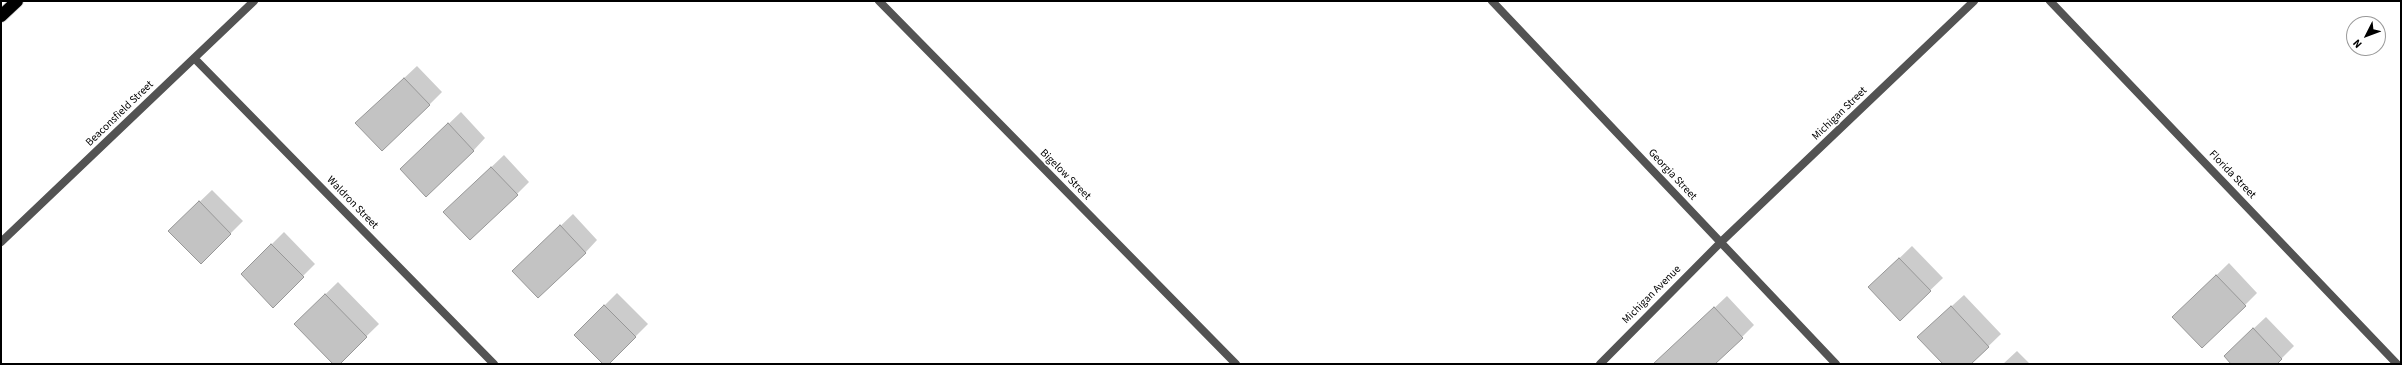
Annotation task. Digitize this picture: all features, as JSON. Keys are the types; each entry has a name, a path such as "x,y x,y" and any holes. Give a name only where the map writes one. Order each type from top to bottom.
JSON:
{"highway":[{"path":"1,16 17,1"}],"street":[{"name":"Beaconsfield Street","path":"1,242 254,1"},
{"name":"Bigelow Street","path":"879,1 1236,364"},
{"name":"Georgia Street","path":"1492,1 1836,364"},
{"name":"Michigan Street","path":"1721,242 1974,1"},
{"name":"Florida Street","path":"2050,1 2397,364"},
{"name":"Waldron Street","path":"194,58 494,364"},
{"name":"Michigan Avenue","path":"1600,364 1721,242"}],"building":[{"path":"404,78 430,105 382,151 355,123"},
{"path":"448,123 474,151 426,197 400,169"},
{"path":"491,167 518,195 470,240 443,212"},
{"path":"199,201 231,234 201,264 168,231"},
{"path":"560,225 586,253 538,298 512,271"},
{"path":"271,244 304,277 273,308 241,274"},
{"path":"1899,258 1931,291 1900,321 1868,287"},
{"path":"2216,275 2246,306 2202,348 2172,317"},
{"path":"325,294 367,337 340,364 333,364 294,324"},
{"path":"604,305 636,337 609,364 603,364 574,335"},
{"path":"1951,306 1989,347 1971,364 1943,364 1917,337"},
{"path":"1714,307 1743,338 1715,364 1653,364"},
{"path":"2253,328 2282,359 2277,364 2231,364 2224,356"}]}
